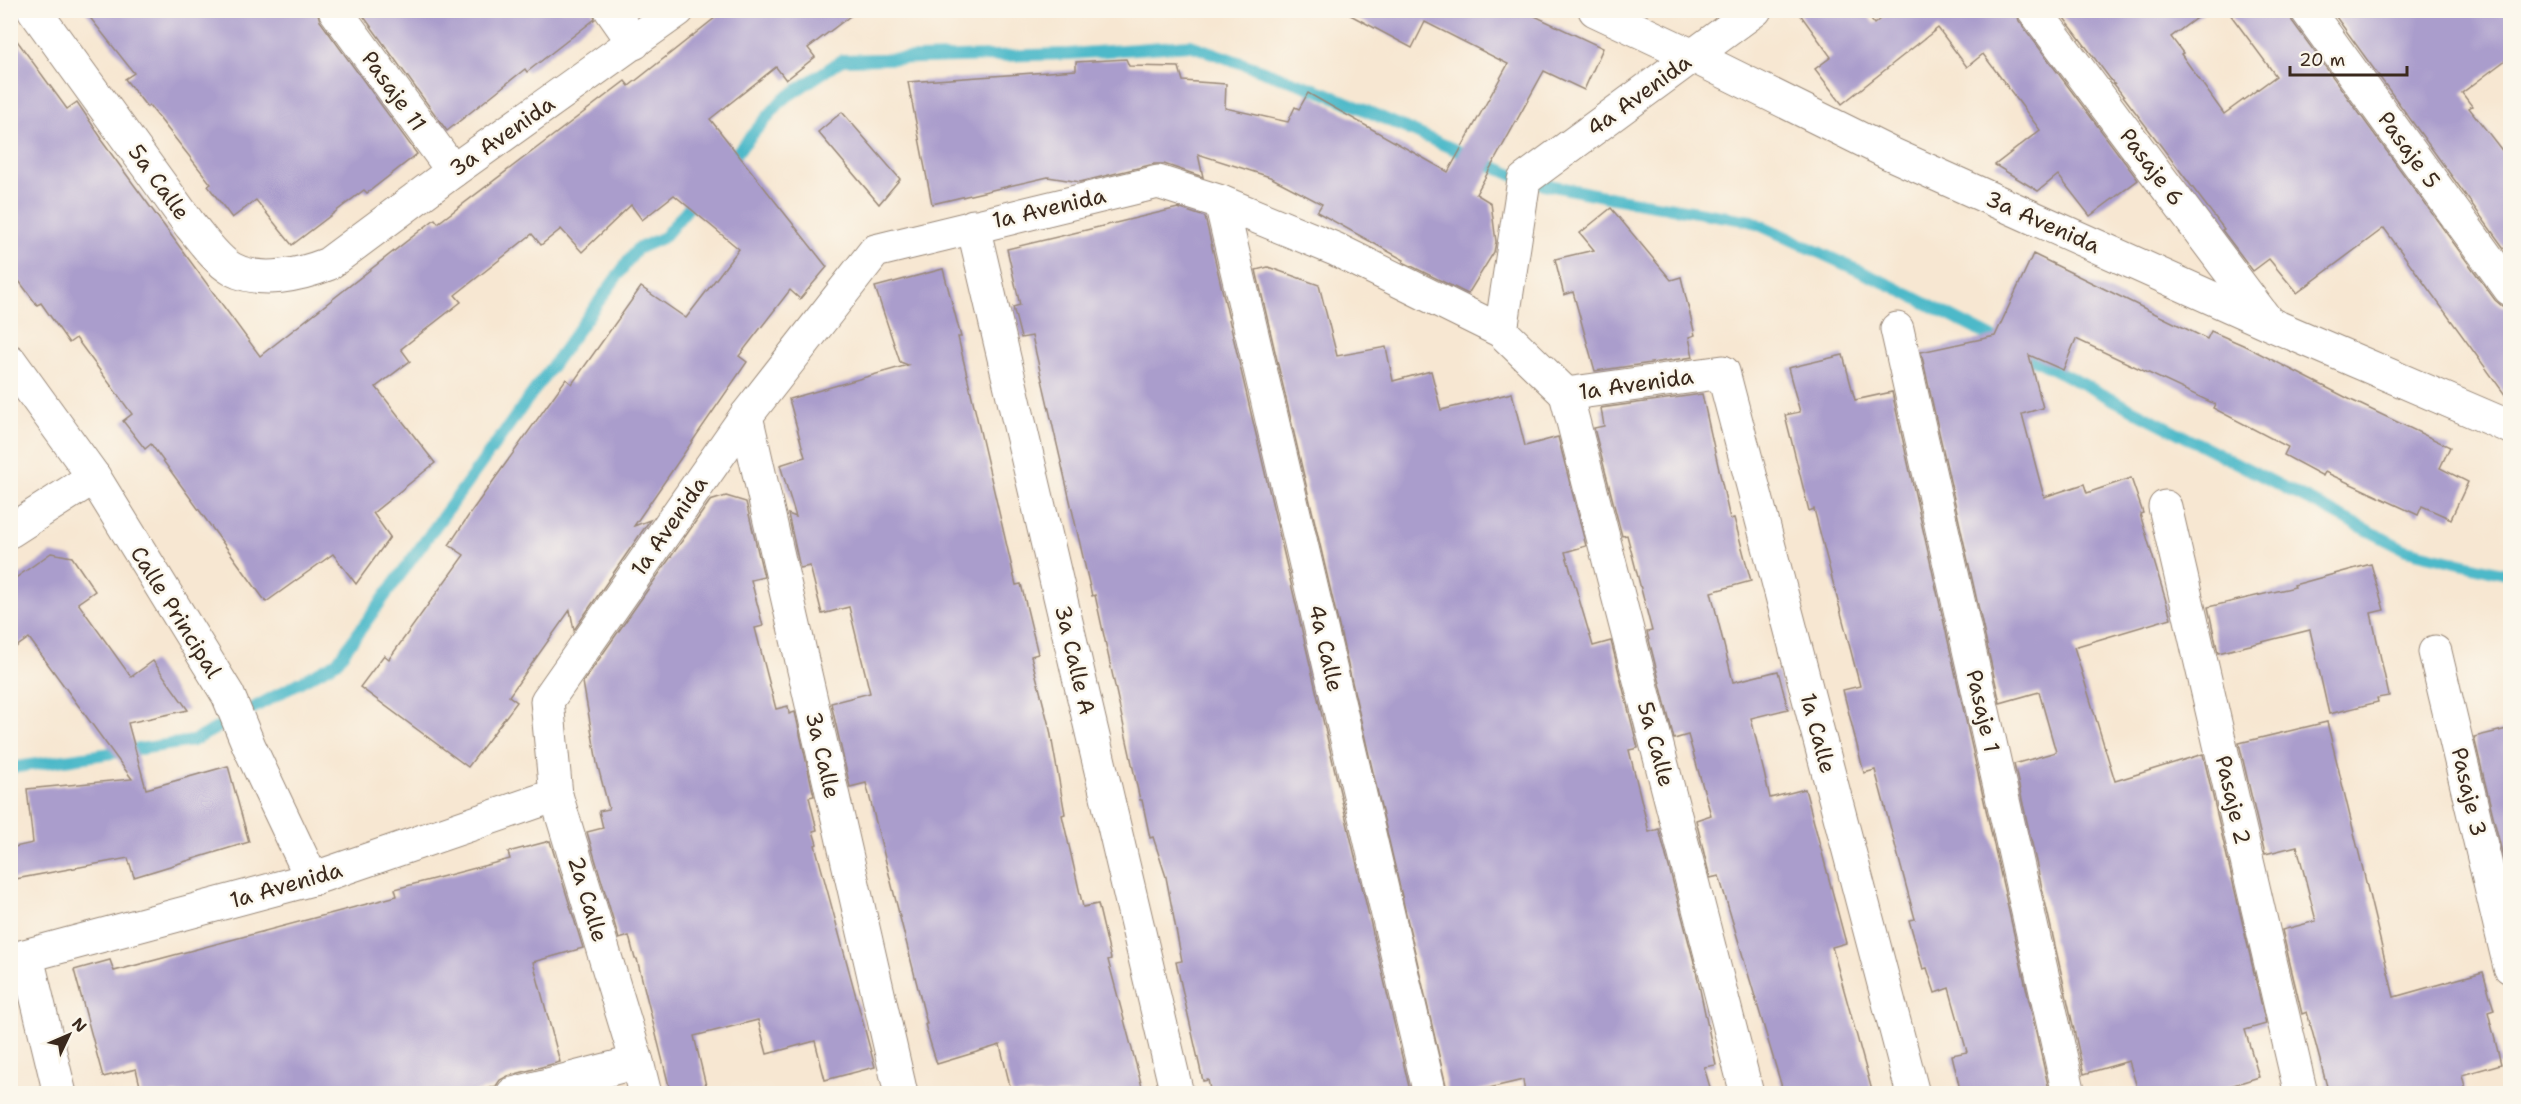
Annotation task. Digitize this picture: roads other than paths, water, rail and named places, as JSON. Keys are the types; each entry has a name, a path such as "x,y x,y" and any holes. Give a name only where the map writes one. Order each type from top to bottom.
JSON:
{"street":[{"name":"5a Calle","path":"34,10 190,225 213,252 232,269 262,277 311,270 328,264"},
{"name":"Pasaje 11","path":"335,10 453,171"},
{"path":"611,10 634,43"},
{"name":"3a Avenida","path":"328,264 453,171 678,10"},
{"name":"3a Avenida","path":"1595,10 1889,153 2270,324 2503,424"},
{"name":"Pasaje 6","path":"2034,10 2270,324"},
{"name":"Pasaje 5","path":"2307,10 2511,289"},
{"name":"4a Avenida","path":"1500,331 1524,180 1748,13"},
{"name":"1a Avenida","path":"547,701 746,416 875,251 1158,182 1221,202 1335,249 1500,331 1566,394 1723,372"},
{"name":"4a Calle","path":"1221,202 1430,1094"},
{"name":"3a Calle A","path":"973,226 1177,1094"},
{"name":"Pasaje 1","path":"1897,329 2069,1094"},
{"name":"Calle Principal","path":"10,362 94,477 228,695 249,746 312,879"},
{"name":"1a Calle","path":"1723,372 1913,1094"},
{"name":"5a Calle","path":"1566,394 1747,1094"},
{"name":"3a Calle","path":"746,416 901,1094"},
{"path":"10,531 94,477"},
{"name":"Pasaje 2","path":"2165,507 2301,1094"},
{"name":"Pasaje 3","path":"2435,652 2511,967"},
{"name":"2a Calle","path":"547,701 556,795 645,1094"},
{"name":"1a Avenida","path":"19,959 312,879 556,795"},
{"path":"19,959 60,1094"},
{"path":"513,1094 637,1062"}],"waterway":[{"path":"727,164 782,100 842,60 1069,54 1190,45 1328,94 1524,180 1613,198 1751,221 1892,286 2406,550 2510,575"},
{"path":"10,768 193,741 337,662 637,249 664,237 699,195"}]}
